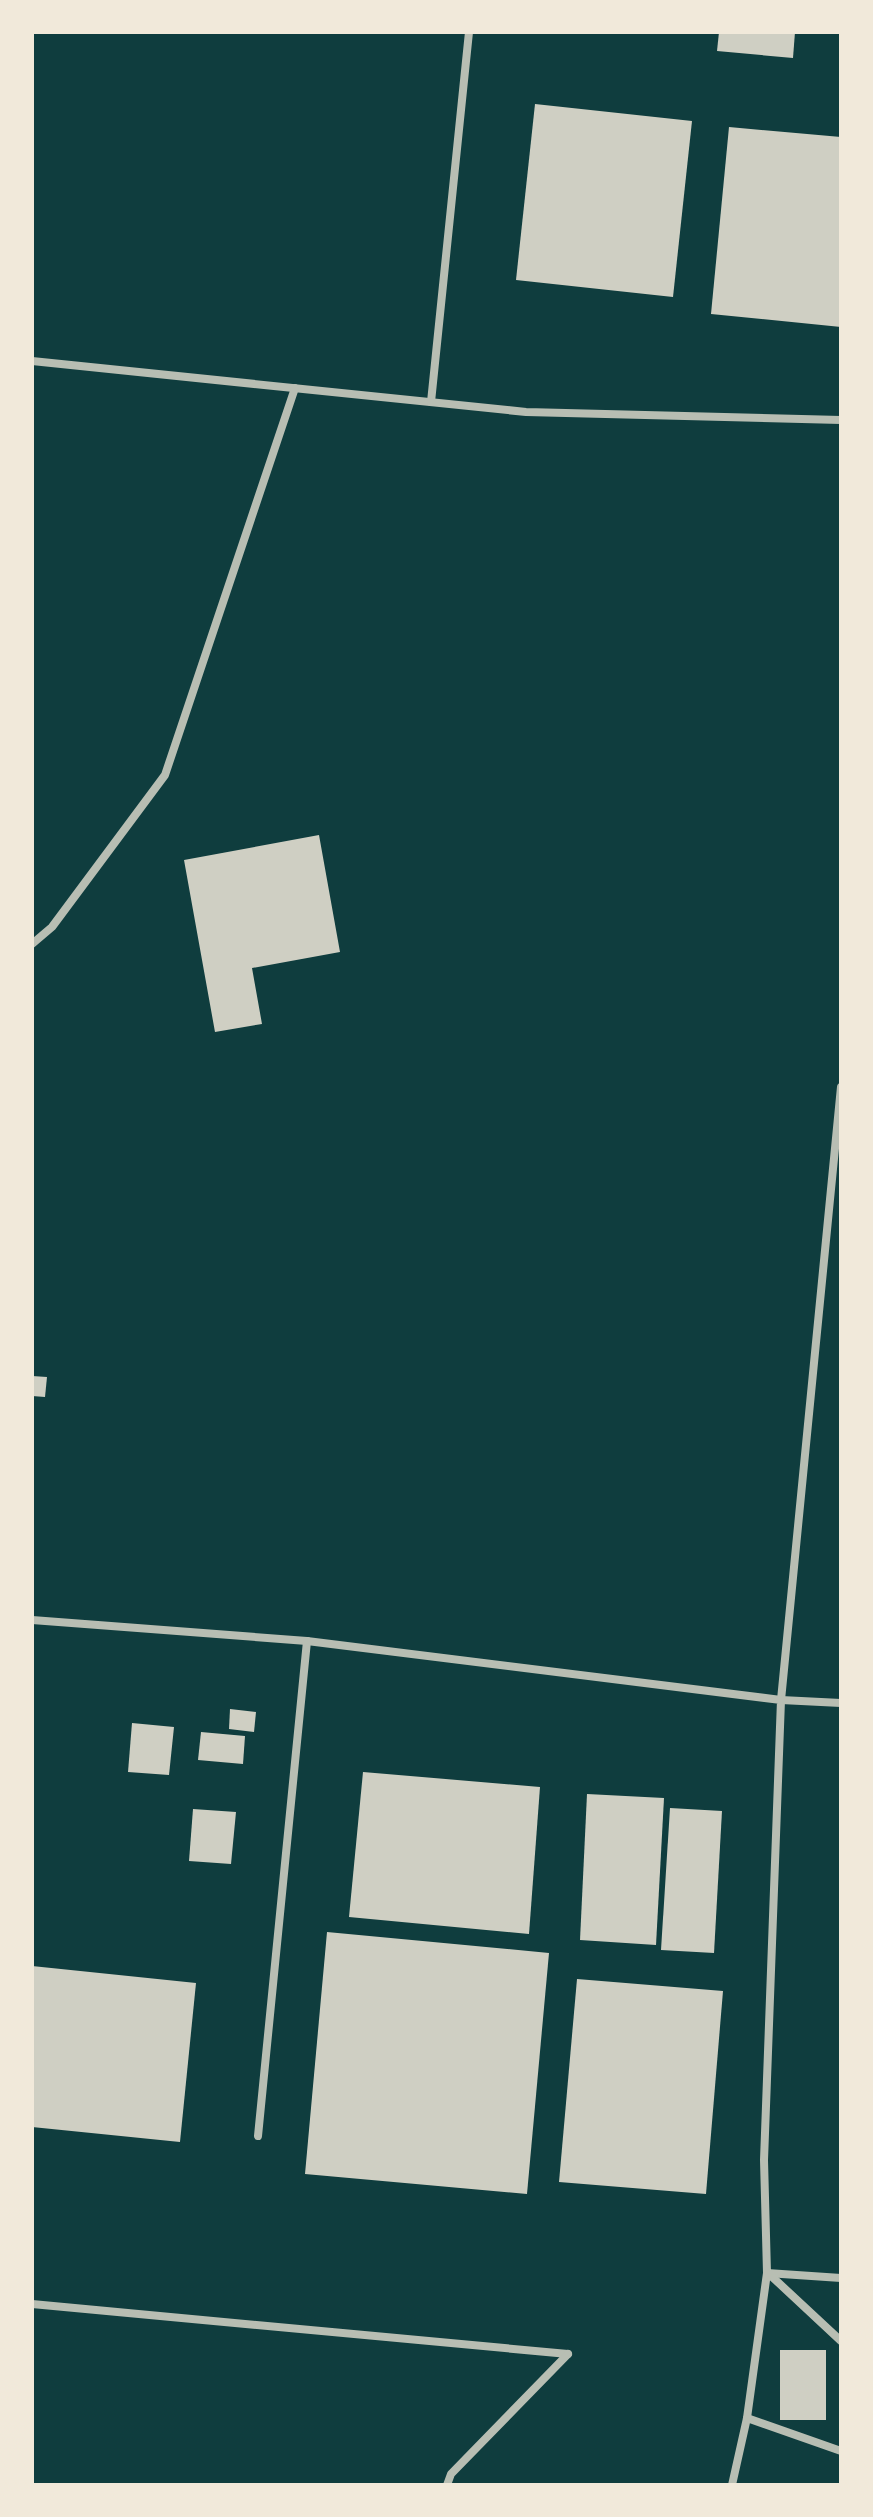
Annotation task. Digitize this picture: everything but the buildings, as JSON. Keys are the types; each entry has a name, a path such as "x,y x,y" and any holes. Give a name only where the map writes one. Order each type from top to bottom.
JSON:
{"street":[{"path":"431,402 469,32"},
{"path":"32,361 526,412 841,420"},
{"path":"32,944 52,927 165,775 295,388"},
{"path":"732,2485 747,2418 767,2273 764,2160 781,1700 841,1087"},
{"path":"32,1620 307,1641 781,1700 841,1703"},
{"path":"258,2136 307,1641"},
{"path":"767,2273 841,2278"},
{"path":"767,2273 841,2341"},
{"path":"32,2304 568,2354 451,2474 447,2485"},
{"path":"747,2418 841,2451"}]}
